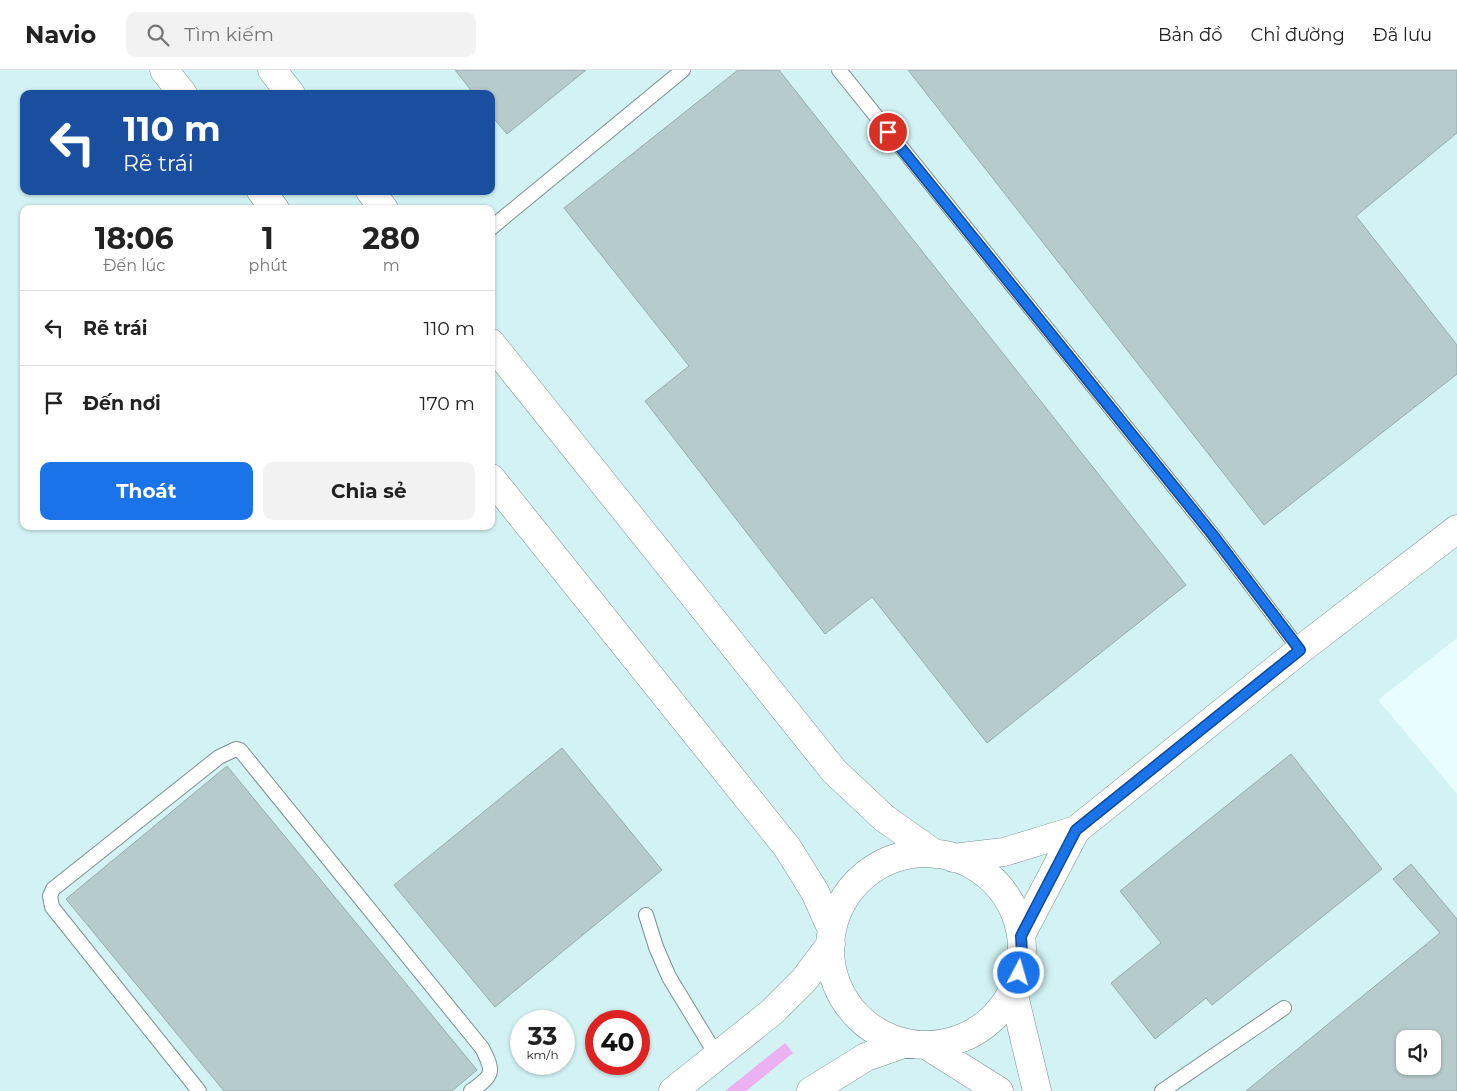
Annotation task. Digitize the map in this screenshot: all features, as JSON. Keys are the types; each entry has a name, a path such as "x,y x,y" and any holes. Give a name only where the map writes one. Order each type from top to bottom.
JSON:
{"street":[{"path":"164,70 180,90"},
{"path":"272,70 288,90"},
{"path":"265,195 273,205"},
{"path":"373,195 381,205"},
{"path":"495,348 834,771 884,818 944,856 970,864 986,874 1009,901 1021,936 1022,954 1019,973 1013,991 1004,1006 977,1031 961,1039 944,1044 916,1044 888,1037 871,1028 857,1015 845,1000 834,973 831,937 815,892 787,847 495,483"},
{"path":"673,1091 772,1012 804,980 831,937 837,914 845,898 868,873 900,857 917,854 944,856 1004,852 1076,830 1300,650 1457,529"},
{"path":"1021,936 1076,830"},
{"path":"1013,991 1037,1091"},
{"path":"811,1091 866,1057 916,1044 999,1091"}],"lane":[{"path":"495,225 683,70"},
{"path":"839,70 1212,534 1300,650"},
{"path":"199,1091 52,907 50,896 53,889 219,757 236,749 240,750 482,1048 491,1065 492,1072 488,1078 471,1091"},
{"path":"646,915 656,947 670,977 717,1056"},
{"path":"1162,1091 1284,1008"}],"shaded area":[{"path":"0,70 1457,70 1457,638 1378,700 1457,794 1457,1091 0,1091"},
{"path":"785,1043 793,1053 746,1091 725,1091"}],"building":[{"path":"455,70 586,70 507,134 495,120 495,90 471,90"},
{"path":"738,70 779,70 1186,585 987,743 872,597 825,634 645,401 689,366 564,208"},
{"path":"908,70 1457,70 1457,133 1356,216 1457,345 1457,374 1264,525"},
{"path":"562,748 662,870 495,1007 394,885"},
{"path":"1291,754 1382,869 1212,1005 1206,998 1155,1039 1111,983 1161,943 1120,891"},
{"path":"227,766 477,1070 452,1091 224,1091 66,899"},
{"path":"1411,864 1457,919 1457,1091 1246,1091 1440,933 1393,879"}],"route":[{"path":"888,132 1212,534 1300,650 1076,830 1021,936 1022,954 1019,973"}]}
